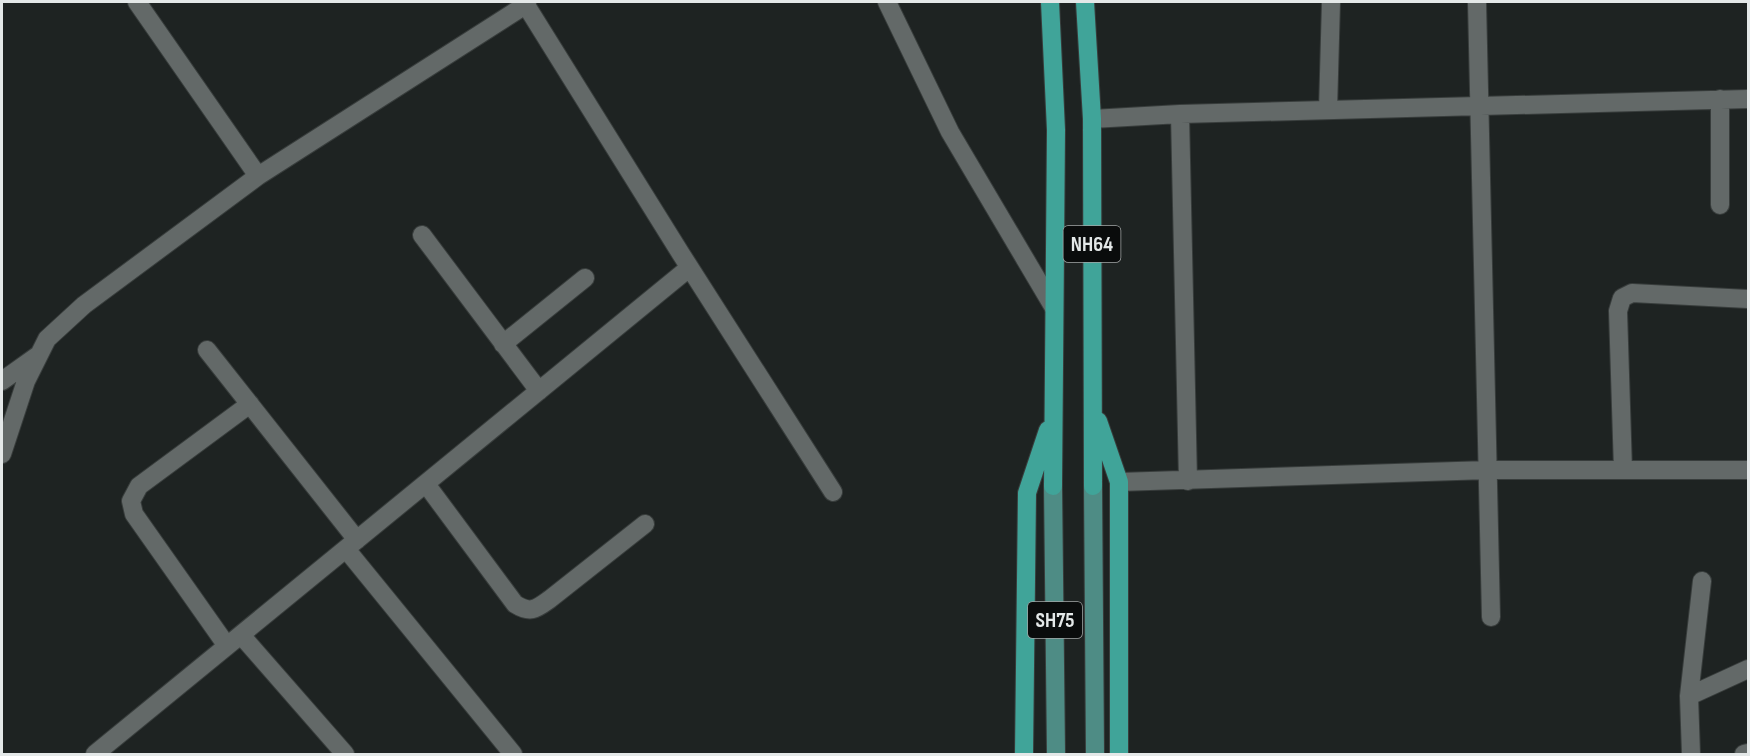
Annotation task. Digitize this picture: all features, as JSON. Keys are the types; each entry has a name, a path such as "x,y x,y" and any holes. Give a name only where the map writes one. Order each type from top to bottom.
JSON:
{"highway":[{"name":"NH64","path":"1050,2 1056,130 1053,486"},
{"name":"NH64","path":"1085,2 1092,119 1093,486"},
{"path":"1093,405 1119,482 1119,754"},
{"path":"1024,754 1027,492 1054,412"}],"main road":[{"name":"SH75","path":"1053,486 1056,754"},
{"name":"SH75","path":"1093,486 1095,754"}],"street":[{"path":"137,2 258,176"},
{"path":"887,2 950,132 1054,308"},
{"path":"1328,110 1331,2"},
{"path":"1477,2 1491,617"},
{"path":"2,454 26,381 40,353 48,339 84,305 258,176 525,3 689,268 833,492"},
{"path":"1720,99 1720,205"},
{"path":"1092,119 1180,114 1749,99"},
{"path":"1180,114 1188,481"},
{"path":"422,236 539,391"},
{"path":"95,754 689,268"},
{"path":"504,344 585,278"},
{"path":"1623,470 1618,311 1622,298 1632,293 1749,299"},
{"path":"207,350 351,544 513,754"},
{"path":"2,381 40,353"},
{"path":"249,404 139,486 131,501 134,514 234,641 345,754"},
{"path":"1119,482 1488,470 1749,470"},
{"path":"426,484 515,604 525,610 537,609 645,524"},
{"path":"1691,754 1689,696 1702,581"},
{"path":"1689,696 1749,669"},
{"path":"1744,754 1749,753"}]}
